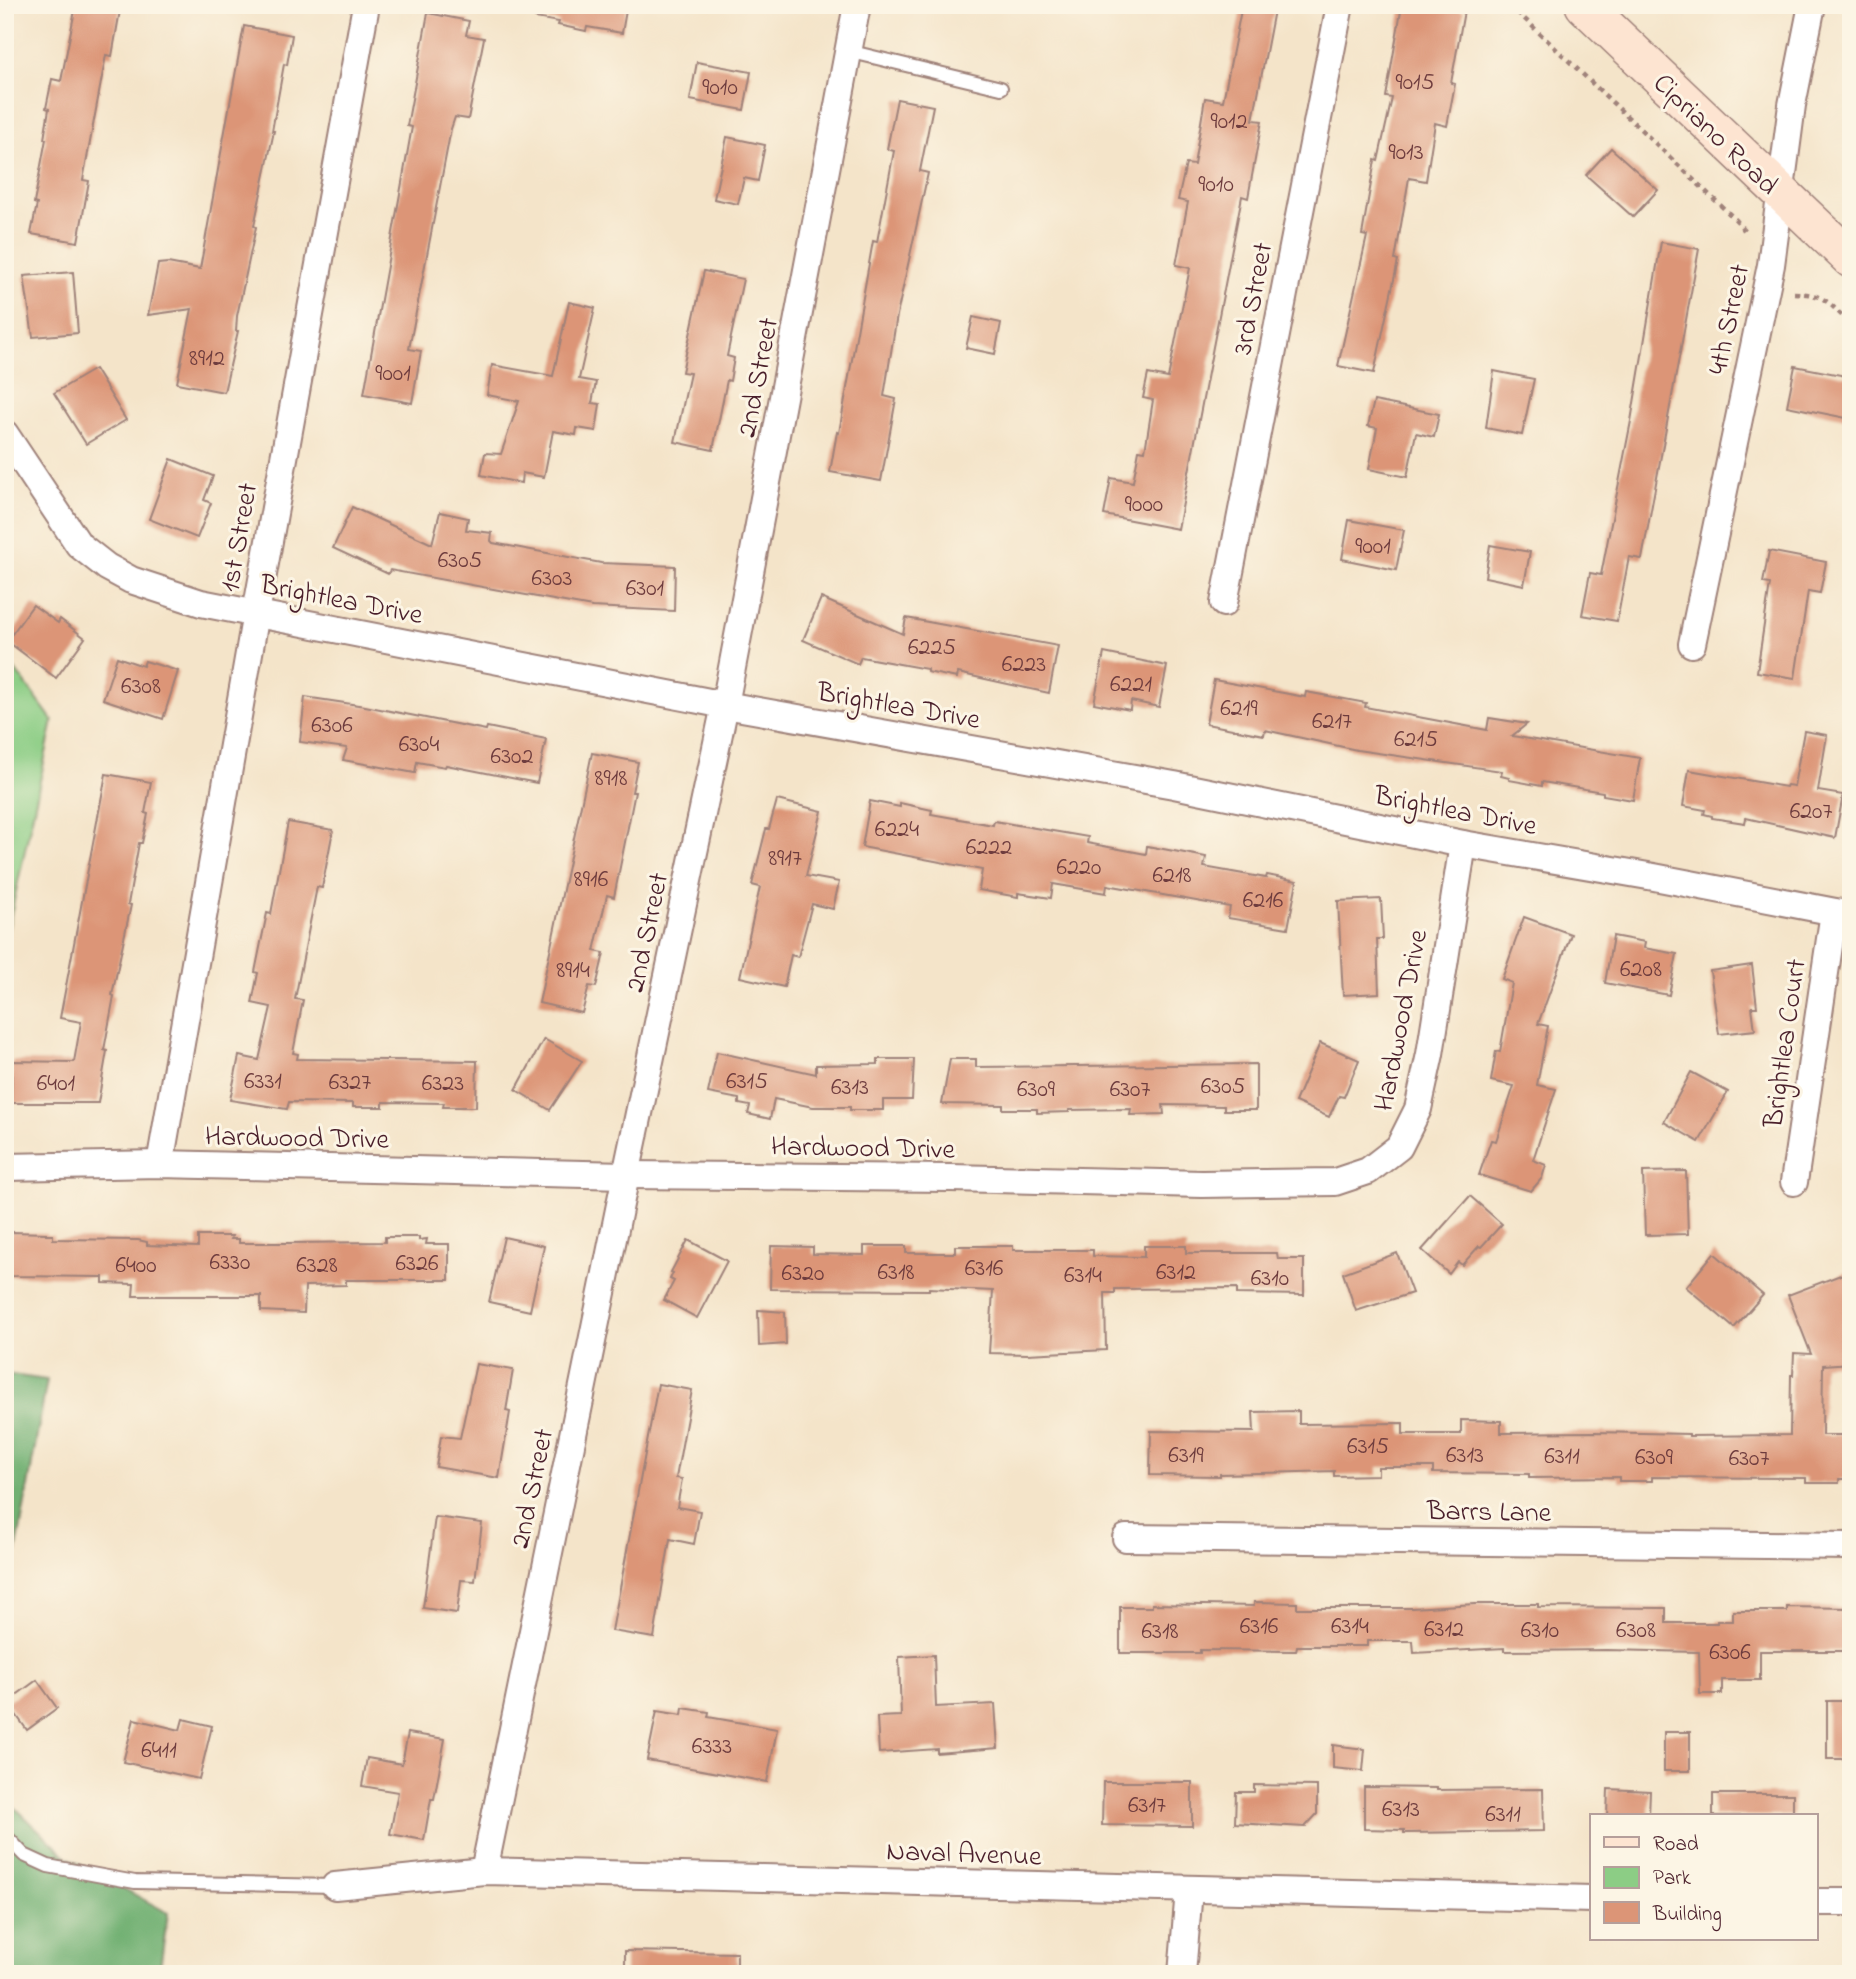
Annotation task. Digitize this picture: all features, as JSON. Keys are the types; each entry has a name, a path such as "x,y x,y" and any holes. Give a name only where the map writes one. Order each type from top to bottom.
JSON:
{"street":[{"name":"1st Street","path":"160,1164 366,5"},
{"name":"2nd Street","path":"484,1871 725,705 856,5"},
{"name":"3rd Street","path":"1224,603 1340,5"},
{"name":"Cipriano Road","path":"1584,5 1851,259"},
{"name":"4th Street","path":"1692,644 1771,265 1792,105 1812,5"},
{"name":"Brightlea Drive","path":"5,434 79,545 131,580 201,603 725,705 1174,785 1463,844 1842,913"},
{"name":"Hardwood Drive","path":"5,1167 160,1164 626,1175 1215,1184 1335,1182 1368,1171 1399,1147 1418,1109 1430,1054 1463,844"},
{"name":"Brightlea Court","path":"1794,1182 1842,913"},
{"name":"Barrs Lane","path":"1126,1538 1851,1546"},
{"name":"Naval Avenue","path":"335,1886 484,1871 1590,1899"},
{"path":"1182,1974 1189,1890"},
{"path":"1818,1902 1851,1902"}],"lane":[{"path":"848,51 1001,88"},
{"path":"5,1835 24,1855 48,1866 135,1882 335,1886"}],"path":[{"path":"1510,5 1737,220 1794,294 1815,294 1826,300 1851,324"}],"green space":[{"path":"5,656 53,721 5,942"},
{"path":"5,1374 47,1380 5,1615"},
{"path":"5,1798 67,1857 168,1913 159,1974 5,1974"}],"building":[{"path":"76,5 121,5 112,56 106,55 83,180 89,181 78,242 31,234 46,139 49,109 46,108 52,79 61,81"},
{"path":"536,5 627,5 622,33 587,27 586,31 535,18"},
{"path":"1242,5 1275,5 1253,120 1262,121 1248,198 1242,196 1178,529 1104,515 1111,478 1133,482 1139,450 1145,451 1153,400 1143,398 1148,374 1168,378 1190,268 1176,265 1188,202 1178,200 1186,164 1194,165 1205,98 1223,101"},
{"path":"1402,5 1434,5 1464,11 1451,83 1455,84 1447,126 1435,123 1426,181 1409,178 1395,260 1398,261 1374,373 1338,366 1367,236 1362,235 1375,160 1378,161 1392,98 1386,97"},
{"path":"428,13 469,21 466,35 484,38 468,119 455,117 451,129 409,349 421,351 412,403 364,394 412,127 407,126"},
{"path":"244,26 292,35 287,65 284,64 274,131 237,316 238,331 224,392 177,383 192,309 148,315 158,264 168,263 200,269"},
{"path":"697,62 751,72 744,110 690,100"},
{"path":"897,99 933,106 920,171 928,173 897,315 884,396 896,399 881,481 830,472 873,241 877,242 894,151 887,149"},
{"path":"727,137 765,145 758,181 744,178 738,204 714,199"},
{"path":"1611,148 1658,190 1633,217 1586,175"},
{"path":"1661,242 1699,249 1642,559 1629,557 1617,621 1582,615 1590,573 1601,575 1631,421"},
{"path":"704,271 743,279 727,356 734,358 730,381 727,380 713,450 675,442 690,373 682,372"},
{"path":"73,272 78,333 33,337 24,276"},
{"path":"569,302 595,308 579,379 596,382 592,403 600,404 596,431 577,428 576,435 553,431 544,477 522,473 521,483 481,475 485,453 501,454 519,401 487,395 492,365 553,376"},
{"path":"973,317 1001,323 995,354 966,348"},
{"path":"1795,366 1851,377 1851,419 1787,406"},
{"path":"95,369 126,420 86,444 54,393"},
{"path":"1494,371 1534,379 1522,435 1486,428"},
{"path":"1374,401 1439,414 1434,437 1416,433 1407,477 1369,469 1377,428 1368,426"},
{"path":"171,459 213,476 204,500 211,503 197,538 149,519"},
{"path":"352,507 432,544 440,512 468,518 466,530 492,533 493,543 601,563 675,566 674,611 592,607 390,570 388,574 333,548"},
{"path":"1349,520 1404,530 1396,570 1342,559"},
{"path":"1490,545 1530,552 1524,585 1485,577"},
{"path":"1769,551 1826,562 1820,593 1808,591 1795,678 1757,672 1770,584 1763,583"},
{"path":"821,598 903,634 906,618 1058,646 1049,693 958,673 957,678 927,672 927,669 861,657 858,664 803,640"},
{"path":"33,605 58,623 60,619 85,638 56,678 7,641"},
{"path":"1104,653 1167,666 1159,707 1131,701 1130,710 1094,703"},
{"path":"117,657 143,666 145,661 178,671 163,719 103,699"},
{"path":"1214,680 1305,697 1306,692 1366,703 1365,707 1487,730 1489,718 1527,724 1512,736 1640,758 1633,800 1542,782 1542,786 1509,780 1501,776 1502,771 1357,750 1265,730 1264,735 1206,724"},
{"path":"305,697 546,739 537,783 446,765 417,762 415,773 343,760 347,748 300,742"},
{"path":"1804,731 1827,735 1818,791 1843,795 1835,838 1746,818 1745,823 1712,818 1704,814 1705,810 1683,806 1689,770 1786,787 1794,786"},
{"path":"592,753 638,762 632,792 635,792 614,897 607,895 594,951 604,953 596,987 589,986 582,1013 539,1003"},
{"path":"106,774 151,782 145,813 148,814 142,843 139,843 128,904 131,905 112,995 114,996 104,1050 107,1051 98,1103 11,1103 12,1061 74,1062 81,1022 60,1018"},
{"path":"777,800 822,811 806,876 839,882 833,909 812,904 798,957 791,955 784,987 740,977 760,887 752,885 766,829 769,829"},
{"path":"870,801 900,807 900,803 932,810 931,814 993,825 994,821 1088,837 1087,843 1146,854 1147,846 1206,857 1204,867 1297,881 1288,928 1228,918 1230,907 1107,885 1106,893 1053,884 1051,898 1018,893 1018,897 979,890 982,870 862,847"},
{"path":"288,822 333,830 322,888 317,887 295,999 303,1000 293,1053 298,1054 297,1059 477,1061 476,1107 443,1107 444,1103 383,1102 383,1107 353,1107 353,1103 289,1102 287,1109 230,1100 239,1056 259,1060 271,1007 252,1003 258,973 255,972 267,913 271,914"},
{"path":"1381,899 1383,939 1377,939 1379,993 1343,995 1338,901"},
{"path":"1524,917 1571,934 1538,1024 1548,1026 1537,1085 1556,1089 1533,1160 1546,1165 1542,1178 1531,1191 1479,1175 1491,1140 1496,1141 1514,1086 1491,1081 1496,1051 1500,1052 1512,983 1502,979"},
{"path":"1613,936 1645,942 1644,948 1677,954 1669,995 1605,983"},
{"path":"1752,965 1757,1007 1752,1007 1755,1030 1719,1034 1710,971"},
{"path":"544,1039 582,1061 550,1110 516,1090"},
{"path":"1320,1043 1359,1060 1344,1097 1339,1096 1329,1117 1295,1102"},
{"path":"717,1052 816,1074 816,1065 878,1064 878,1059 914,1059 912,1100 883,1100 883,1110 850,1110 850,1107 813,1107 774,1099 770,1119 748,1114 750,1106 739,1104 739,1099 708,1093"},
{"path":"950,1059 976,1059 976,1067 1256,1064 1256,1110 1224,1110 1224,1106 1163,1105 1164,1114 1130,1115 1131,1109 1037,1113 1037,1109 1003,1109 1003,1105 942,1104"},
{"path":"1691,1072 1728,1092 1699,1142 1664,1122"},
{"path":"1686,1171 1688,1234 1645,1235 1643,1172"},
{"path":"1470,1196 1502,1224 1462,1265 1458,1262 1449,1274 1422,1250"},
{"path":"11,1232 46,1233 53,1235 53,1239 138,1240 147,1242 147,1245 198,1247 198,1236 232,1236 231,1239 239,1239 239,1243 385,1242 385,1237 419,1237 419,1240 427,1239 426,1244 449,1244 449,1280 346,1280 346,1285 305,1286 304,1313 261,1311 261,1296 133,1296 134,1284 103,1283 103,1277 10,1276"},
{"path":"504,1237 544,1246 530,1311 489,1302"},
{"path":"688,1240 727,1261 697,1318 664,1300 674,1281 670,1279 673,1273 671,1272"},
{"path":"771,1246 813,1247 813,1254 864,1255 864,1246 906,1246 906,1253 955,1253 955,1246 1013,1246 1013,1250 1093,1250 1093,1256 1144,1257 1144,1246 1186,1246 1186,1253 1277,1253 1278,1259 1304,1259 1304,1295 1237,1294 1237,1288 1115,1289 1115,1293 1105,1293 1106,1350 989,1353 993,1291 929,1288 770,1289"},
{"path":"1397,1253 1412,1293 1356,1311 1343,1273"},
{"path":"1714,1253 1763,1295 1734,1328 1686,1287"},
{"path":"1851,1271 1851,1363 1823,1365 1822,1435 1851,1435 1851,1479 1839,1479 1839,1483 1806,1483 1806,1478 1652,1477 1652,1481 1619,1481 1619,1477 1529,1478 1529,1474 1433,1473 1433,1467 1378,1467 1378,1475 1334,1476 1334,1471 1220,1476 1150,1475 1151,1431 1254,1432 1253,1412 1299,1411 1299,1424 1403,1423 1403,1434 1461,1434 1461,1420 1501,1421 1501,1433 1790,1435 1794,1353 1811,1354 1788,1295"},
{"path":"758,1310 785,1312 786,1344 759,1346"},
{"path":"476,1364 513,1370 506,1411 510,1412 499,1478 436,1467 441,1436 460,1438"},
{"path":"658,1384 692,1390 676,1478 682,1479 677,1507 700,1511 694,1544 670,1539 654,1638 612,1631"},
{"path":"435,1517 482,1523 475,1581 461,1580 457,1613 423,1608"},
{"path":"1254,1602 1297,1603 1297,1608 1538,1604 1538,1607 1666,1608 1666,1623 1733,1621 1733,1611 1787,1611 1787,1607 1851,1608 1851,1651 1760,1651 1760,1680 1722,1680 1722,1694 1700,1694 1699,1652 1504,1651 1504,1648 1414,1653 1413,1641 1367,1641 1367,1646 1297,1646 1296,1651 1120,1653 1120,1607 1152,1607 1152,1604 1254,1606"},
{"path":"934,1655 936,1707 995,1704 998,1748 937,1753 937,1749 879,1753 877,1717 901,1716 899,1657"},
{"path":"37,1680 57,1708 27,1730 7,1702"},
{"path":"1827,1701 1851,1701 1851,1759 1827,1759"},
{"path":"683,1708 709,1712 708,1717 777,1729 767,1782 647,1760 657,1711 682,1715"},
{"path":"134,1719 180,1730 183,1719 212,1726 199,1779 123,1762"},
{"path":"1664,1732 1690,1732 1690,1771 1664,1771"},
{"path":"408,1733 445,1739 424,1840 390,1834 398,1792 362,1786 367,1758 402,1764"},
{"path":"1333,1745 1365,1749 1363,1771 1333,1768"},
{"path":"1103,1782 1192,1782 1192,1826 1102,1825"},
{"path":"1254,1785 1317,1786 1317,1814 1305,1827 1235,1823 1236,1792 1254,1792"},
{"path":"1364,1787 1437,1790 1543,1789 1544,1831 1404,1833 1404,1830 1364,1829"},
{"path":"1608,1789 1650,1791 1649,1814 1607,1814"},
{"path":"1713,1794 1793,1794 1793,1814 1713,1814"},
{"path":"625,1951 737,1953 737,1974 625,1974"}]}
